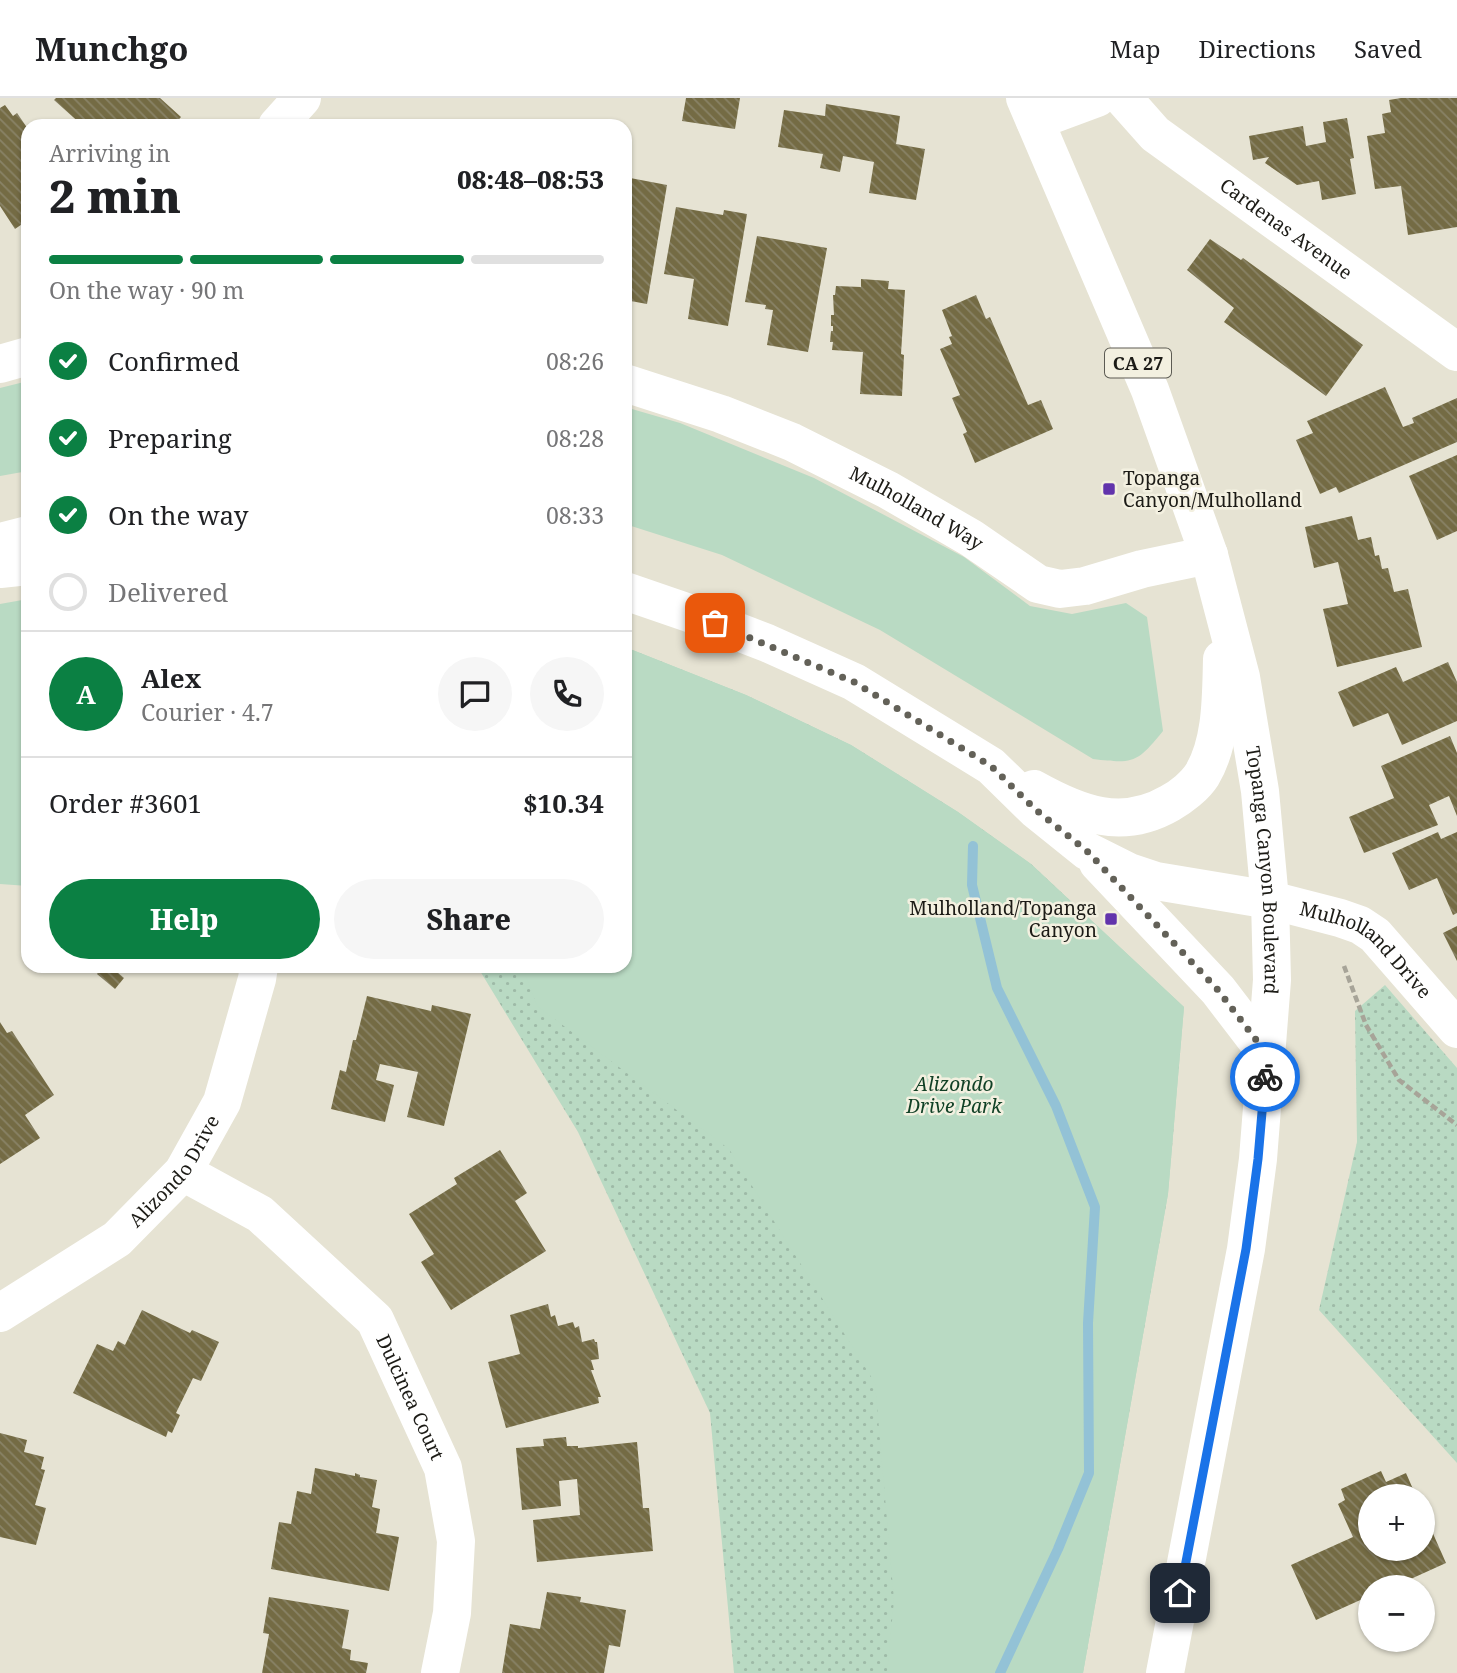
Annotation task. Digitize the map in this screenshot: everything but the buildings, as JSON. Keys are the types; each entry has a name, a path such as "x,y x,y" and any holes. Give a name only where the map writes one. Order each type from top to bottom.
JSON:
{"main road":[{"path":"283,119 302,98"},
{"path":"1030,110 1097,98"},
{"name":"Cardenas Avenue","path":"1123,98 1155,134 1457,352"},
{"name":"Topanga Canyon Boulevard","path":"1030,110 1150,390 1209,555 1241,677 1260,791 1270,900 1272,980 1267,1054 1258,1159 1246,1249 1165,1673"},
{"path":"0,364 21,358"},
{"name":"Mulholland Way","path":"632,385 721,414 792,442 935,517 1038,584 1060,589 1085,586 1142,569 1209,555"},
{"path":"0,542 21,537"},
{"path":"0,569 21,567"},
{"name":"Mulholland Drive","path":"632,593 689,612 767,643 854,682 991,766 1036,810 1087,851 1129,872 1156,881 1270,900 1360,925 1376,935 1457,1029"},
{"path":"991,766 1067,808 1103,817 1133,817 1157,811 1179,798 1202,775 1216,737 1224,611"},
{"path":"1087,851 1218,990 1267,1054"},
{"name":"Alizondo Drive","path":"0,1313 117,1239 183,1172 222,1102 258,973"},
{"name":"Dulcinea Court","path":"183,1172 260,1214 375,1320 443,1468 456,1541 452,1613 440,1673"}],"path":[{"path":"1344,966 1366,1025 1399,1080 1457,1125"}],"green space":[{"path":"21,383 21,472 0,476 0,388"},
{"path":"632,409 680,423 814,478 964,557 1030,606 1072,614 1126,603 1147,617 1163,731 1147,750 1134,759 1093,759 880,630 722,555 632,526"},
{"path":"21,600 21,886 0,884 0,604"},
{"name":"Alizondo Drive Park","path":"632,650 746,695 851,745 958,812 1031,864 1184,1007 1168,1194 1083,1673 734,1673 710,1413 578,1132 481,973 632,973"},
{"name":"Alizondo Drive Park","path":"632,650 746,695 851,745 958,812 1031,864 1184,1007 1168,1194 1083,1673 887,1673 894,1600 875,1383 729,1149 537,1006 525,973 632,973"},
{"path":"1385,985 1457,1068 1457,1463 1319,1310 1357,1142 1355,1011"}],"waterway":[{"path":"973,846 972,885 997,988 1056,1106 1095,1207 1088,1323 1089,1473 1058,1549 1000,1673"}],"way so far":[{"path":"715,623 854,682 991,766 1036,810 1087,851 1218,990 1267,1054 1265,1077"}],"place":[{"name":"Topanga Canyon/Mulholland","path":"1109,489"},
{"name":"Mulholland/Topanga Canyon","path":"1111,919"}],"route":[{"path":"1180,1593 1246,1249 1265,1077"}]}
